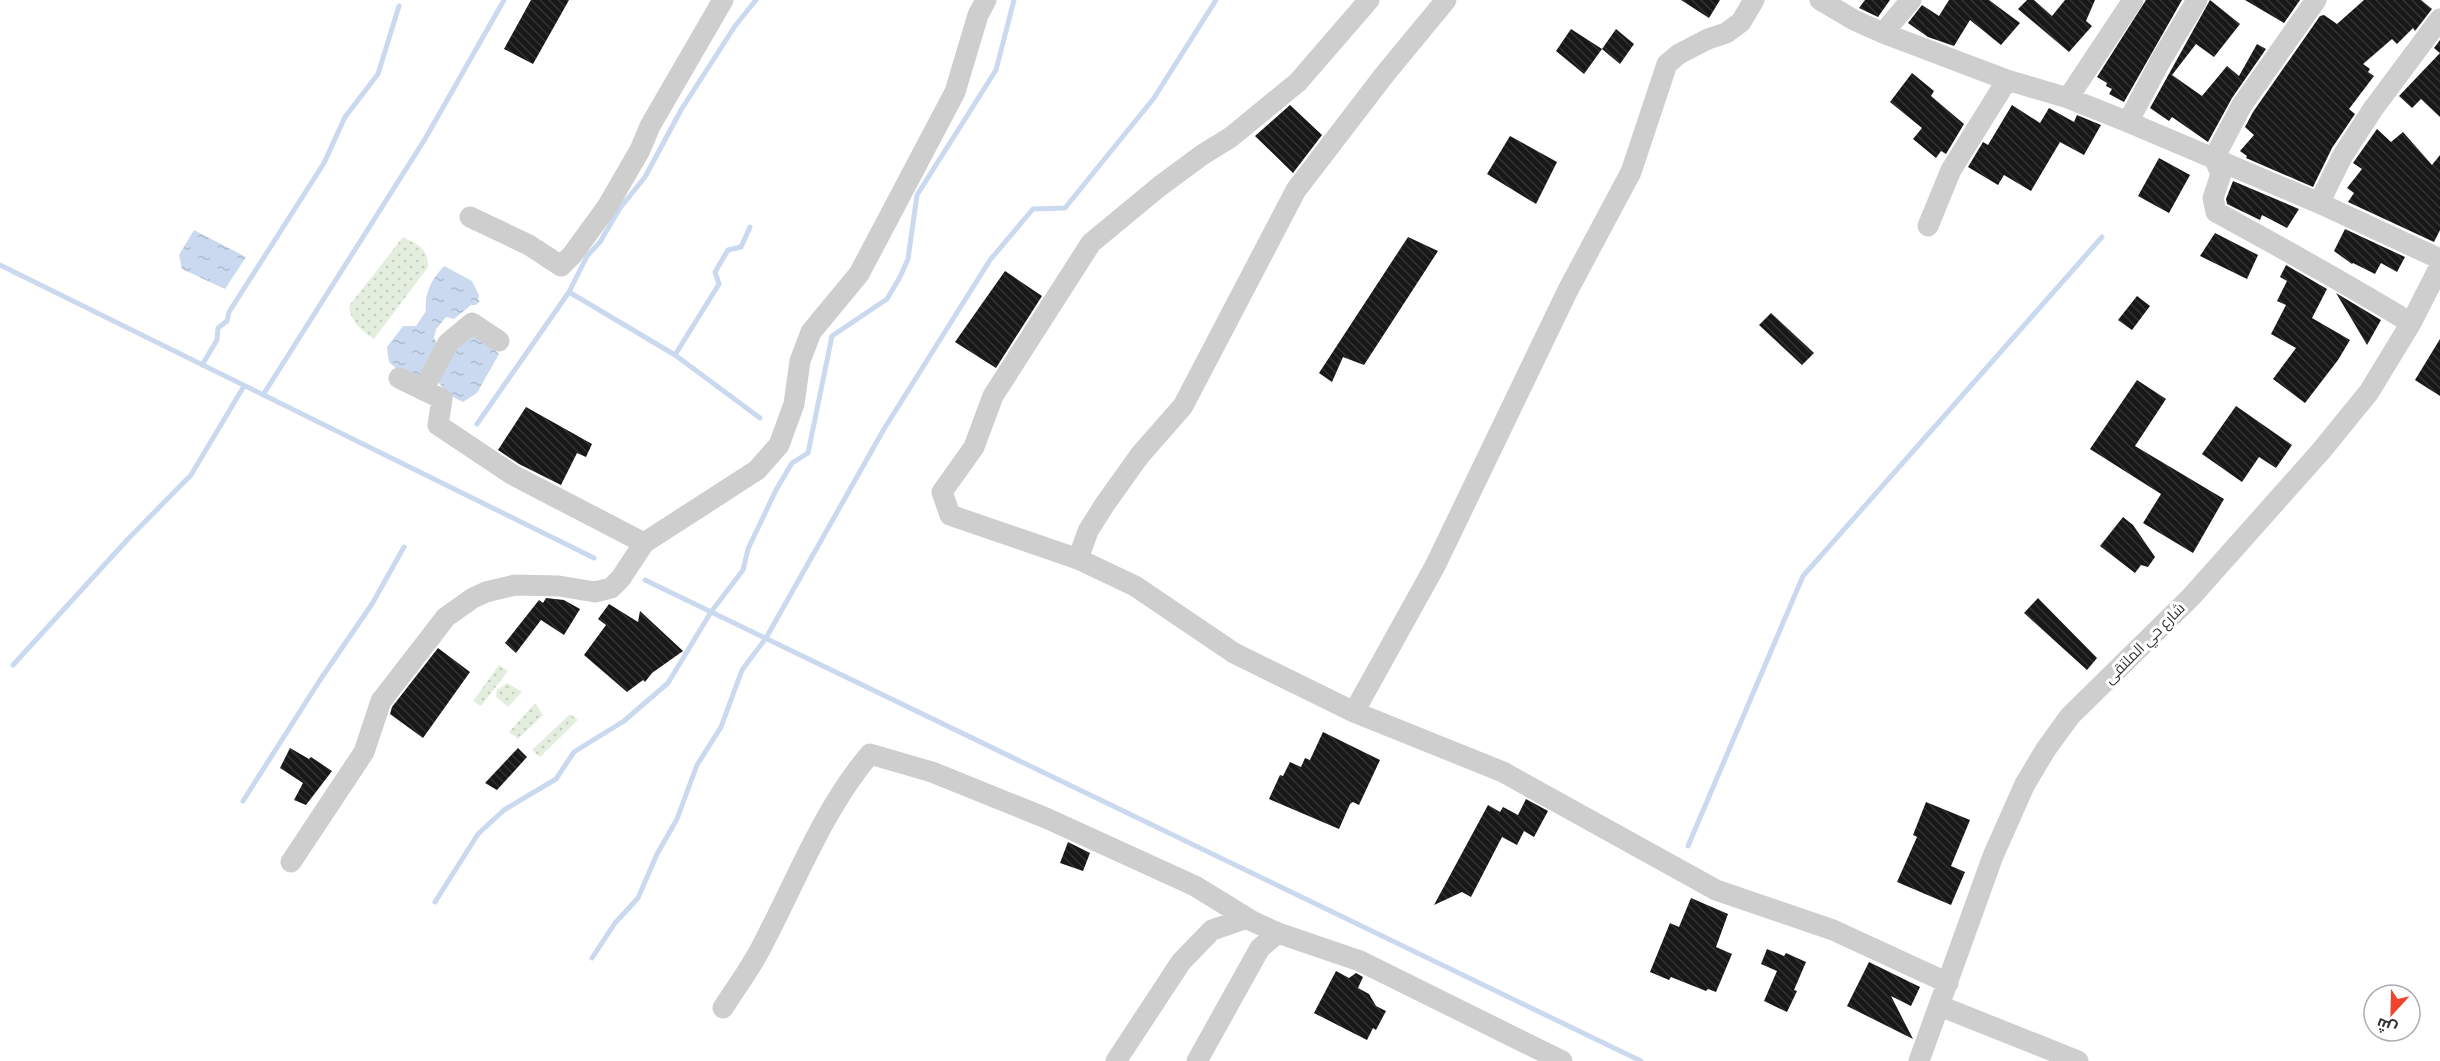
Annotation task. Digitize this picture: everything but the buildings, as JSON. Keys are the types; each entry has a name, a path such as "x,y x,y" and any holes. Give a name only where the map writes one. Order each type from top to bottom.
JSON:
{"street":[{"path":"470,217 529,245 561,266 607,207 640,150 650,126 723,0"},
{"path":"291,862 364,752 381,701 446,617 473,598 486,592 515,585 544,584 587,592 611,588 621,578 644,543 757,470 779,445 794,404 800,361 811,332 858,274 950,102 978,15 986,0"},
{"path":"1369,0 1298,82 1231,137 1202,154 1160,186 1091,243 993,396 974,447 942,492 950,515 1078,559 1135,586 1234,653 1354,712 1503,772 1716,890 1833,930 1948,983"},
{"path":"1078,559 1088,531 1105,504 1140,455 1183,406 1296,190 1385,74 1446,0"},
{"path":"1354,712 1436,566 1568,290 1631,172 1667,64 1679,54 1707,39 1726,33 1741,22 1754,0"},
{"path":"1820,0 1854,20 1883,33 2007,80 2068,98 2319,203 2440,259"},
{"path":"1883,33 1911,0"},
{"path":"2068,98 2133,0"},
{"path":"2127,122 2197,0"},
{"path":"2214,158 2242,105 2316,0"},
{"path":"2319,203 2343,155 2373,109 2440,19"},
{"path":"1928,226 1951,170 2007,80"},
{"path":"2214,158 2222,174 2213,198 2216,212 2275,246 2320,268 2411,323"},
{"name":"شارع حي الملتقى","path":"1919,1061 1994,856 2025,784 2046,749 2070,716 2191,597 2321,451 2369,392 2411,323 2432,301 2440,266"},
{"path":"423,390 448,343 472,323 499,341"},
{"path":"399,378 442,399 438,424 513,475 644,543"},
{"path":"723,1008 763,945 826,819 851,777 870,754 932,772 1046,818 1195,886 1247,918 1278,933 1360,961 1562,1061"},
{"path":"1116,1061 1139,1024 1189,954 1212,930 1247,918"},
{"path":"1197,1061 1260,948 1278,933"},
{"path":"1940,1006 2078,1061"}],"green space":[{"path":"403,237 422,248 428,261 428,267 374,339 354,322 349,306"},
{"path":"499,665 508,671 481,706 473,701"},
{"path":"507,683 522,692 508,707 496,697 497,690"},
{"path":"535,703 543,715 518,739 509,732"},
{"path":"570,714 578,720 540,757 532,750"}],"water":[{"path":"194,230 246,257 225,289 182,269 179,255"},
{"path":"444,266 472,281 480,301 476,305 471,305 454,319 446,317 436,329 434,338 440,349 418,379 402,374 389,362 387,347 403,326 416,326 426,311 426,298 430,287"},
{"path":"476,333 499,354 477,393 463,402 449,395 439,383 440,368 458,338"}],"waterway":[{"path":"263,395 425,139 504,0"},
{"path":"569,292 587,256 600,242 620,208 645,177 681,110 735,26 756,0"},
{"path":"435,902 478,834 504,810 556,779 574,752 624,721 668,683 711,612 743,570 748,549 776,490 792,463 808,453 832,336 887,299 900,277 908,259 917,195 996,70 1014,0"},
{"path":"592,958 615,923 638,898 657,854 677,819 697,765 721,727 742,670 766,638 884,429 990,260 1033,209 1065,208 1154,98 1216,0"},
{"path":"202,365 217,340 218,328 227,321 229,312 324,163 345,117 378,74 399,6"},
{"path":"675,355 719,284 715,272 728,250 741,247 750,227"},
{"path":"1688,846 1803,576 2102,237"},
{"path":"0,265 594,558"},
{"path":"477,424 569,292 675,355 760,418"},
{"path":"13,665 128,539 191,475 244,386"},
{"path":"243,801 320,680 372,604 404,547"},
{"path":"645,580 1641,1061"}]}
